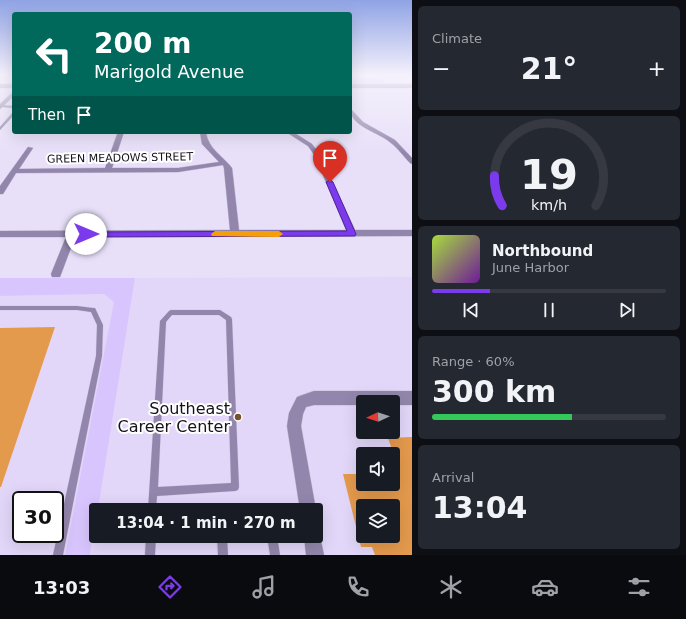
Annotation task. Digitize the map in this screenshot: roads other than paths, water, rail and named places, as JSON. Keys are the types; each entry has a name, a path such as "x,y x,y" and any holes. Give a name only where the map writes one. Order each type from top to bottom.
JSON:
{"street":[{"path":"352,114 366,127 393,141 412,162"},
{"path":"108,170 120,134"},
{"path":"203,134 203,141 206,146 225,163 229,174 235,234"},
{"path":"293,134 305,141 318,156 352,234"},
{"path":"0,192 30,148"},
{"name":"GREEN MEADOWS STREET","path":"14,171 188,170 225,163"},
{"path":"0,234 412,233"},
{"path":"56,274 72,234"},
{"path":"307,503 294,426 296,413 302,402 314,398 412,398"},
{"path":"313,543 316,555"}],"lane":[{"path":"1,107 12,107"},
{"path":"0,129 12,115"},
{"path":"0,308 77,308 93,310 100,325 99,356 58,555"},
{"path":"153,503 163,321 171,313 220,312 229,319 235,487 154,492"},
{"path":"150,555 151,543"},
{"path":"222,543 223,555"},
{"path":"273,543 275,555"}],"place":[{"name":"Southeast Career Center","path":"238,417"}]}
